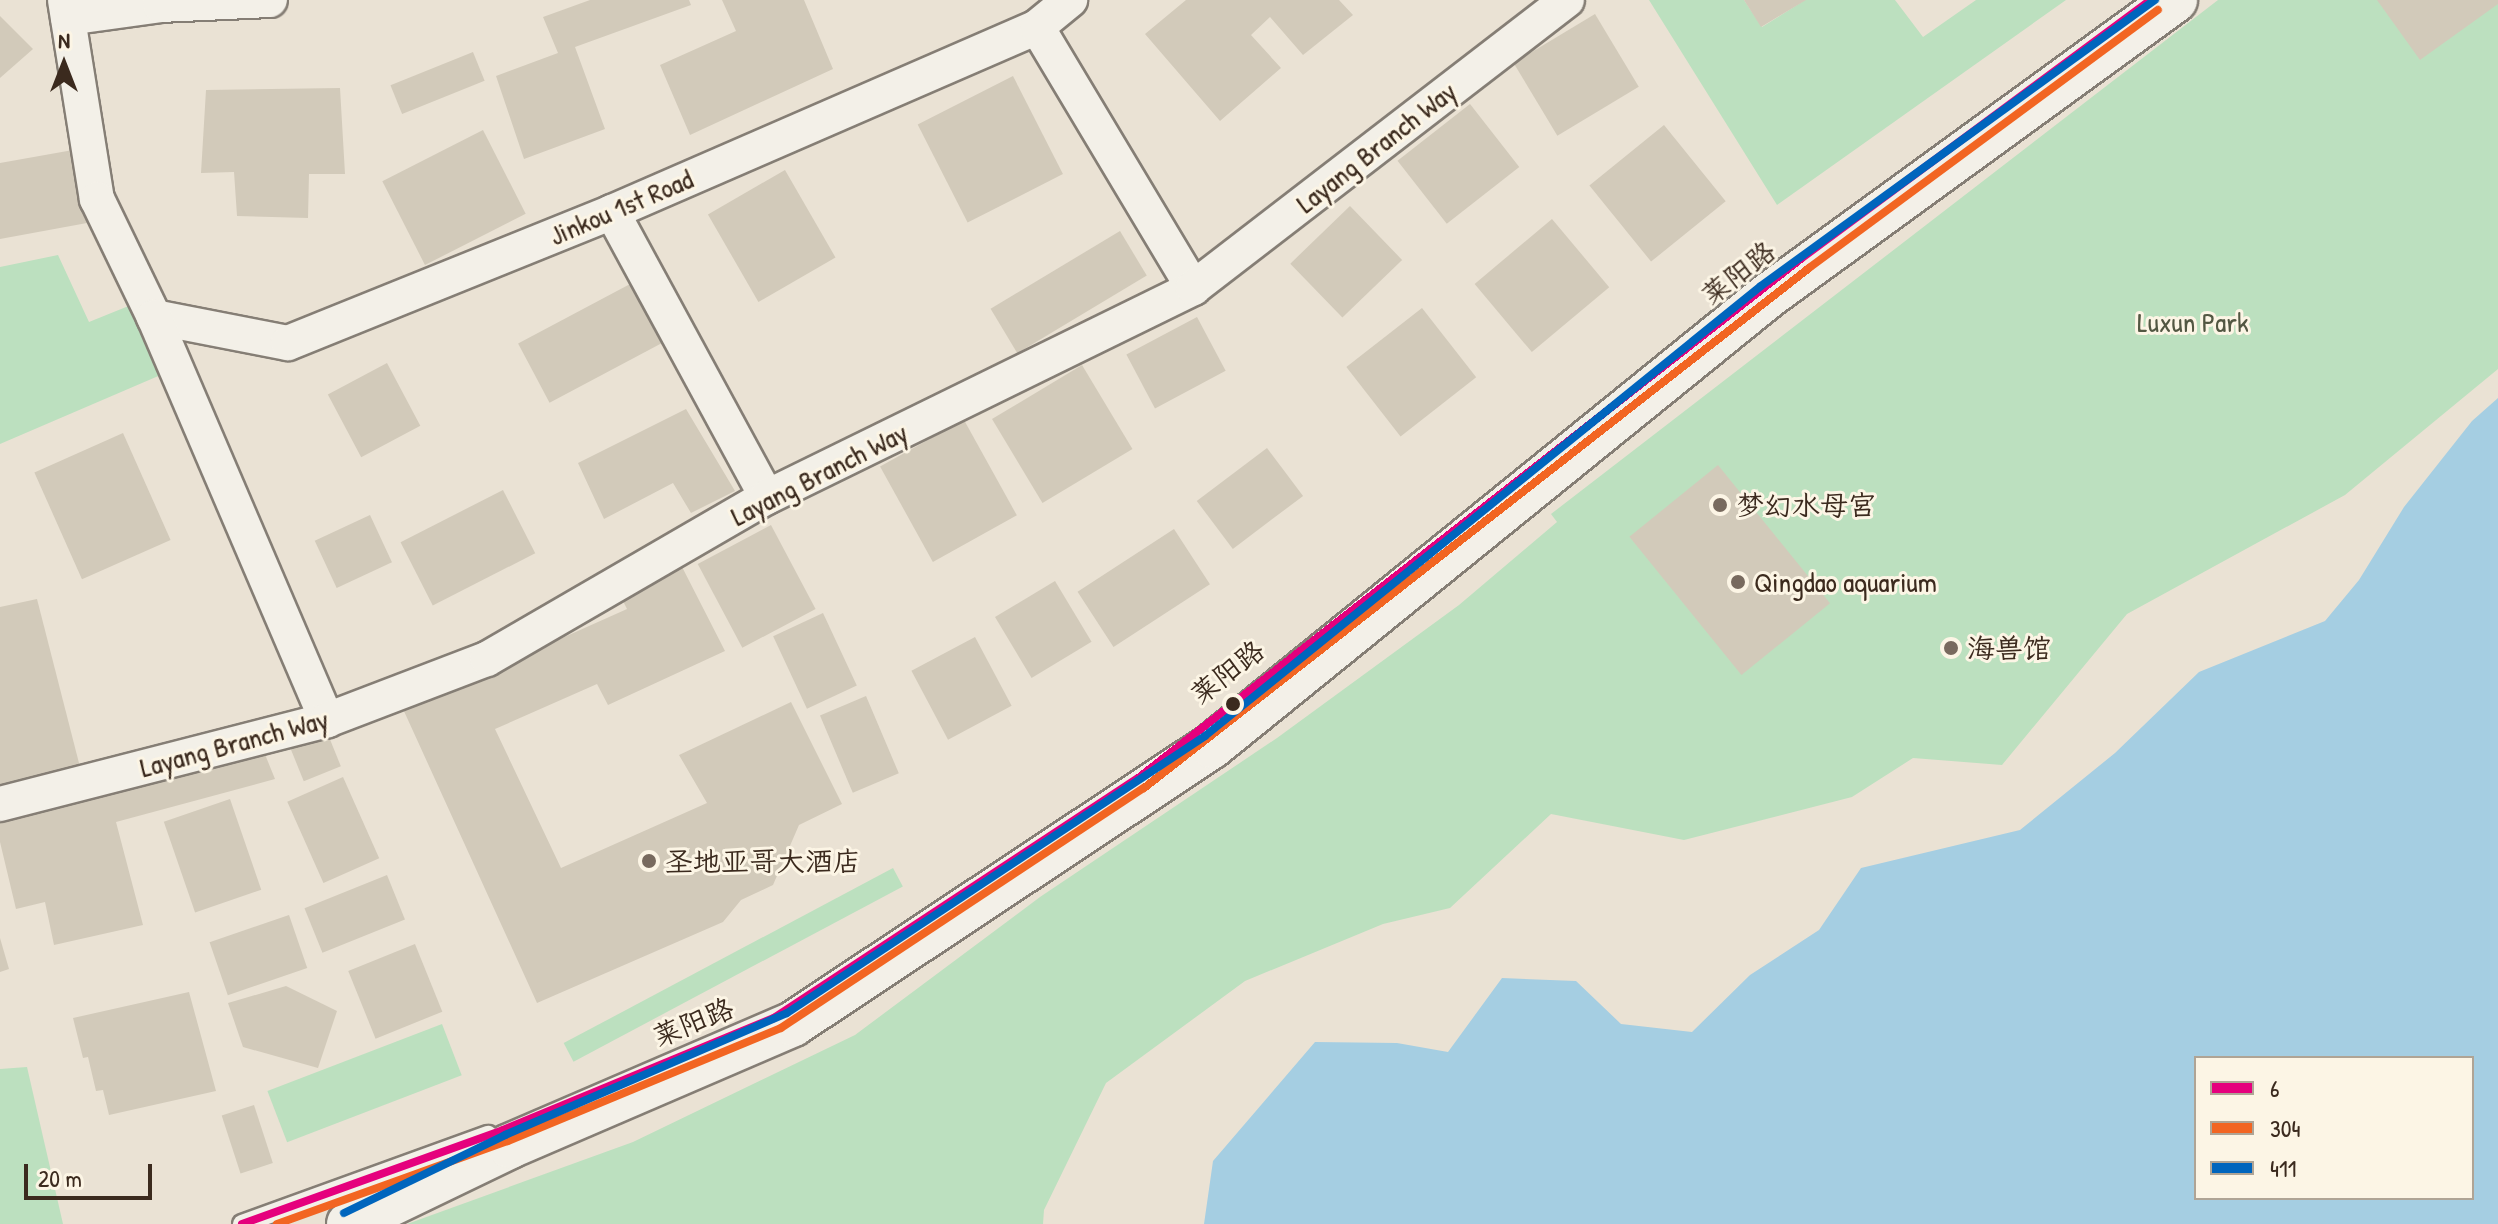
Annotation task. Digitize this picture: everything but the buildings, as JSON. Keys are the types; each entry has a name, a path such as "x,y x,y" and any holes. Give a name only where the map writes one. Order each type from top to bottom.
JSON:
{"main road":[{"path":"349,1224 510,1146 793,1024 1212,746 1769,295 2175,0"}],"street":[{"path":"270,0 66,9 97,199 154,317 327,720"},
{"name":"Jinkou 1st Road","path":"154,317 288,343 612,212 1037,27 1070,0"},
{"name":"Layang Branch Way","path":"0,804 327,720 487,659 767,497 1193,288 1567,0"},
{"path":"1037,27 1193,288"},
{"path":"612,212 767,497"}],"lane":[{"name":"莱阳路","path":"242,1224 503,1130 774,1018 1137,779 1802,258 2151,0"}],"green space":[{"path":"1649,0 1744,0 1762,27 1805,0 1895,0 1923,37 1976,0 2066,0 1777,205"},
{"name":"Luxun Park","path":"2218,0 2498,0 2498,369 2345,495 2127,614 2002,765 1913,758 1852,797 1684,840 1551,814 1450,908 1383,924 1245,981 1106,1083 1044,1210 1043,1224 407,1224 633,1142 855,1035 1040,897 1277,738 1459,605 1557,522 1551,514"},
{"path":"58,255 89,322 131,305 163,374 0,444 0,267"},
{"path":"893,868 903,887 574,1062 564,1043"},
{"path":"442,1024 462,1075 287,1142 267,1091"},
{"path":"27,1067 63,1224 0,1224 0,1069"}],"water":[{"path":"2498,398 2498,1224 1204,1224 1213,1161 1315,1042 1397,1043 1448,1052 1502,978 1576,981 1621,1024 1692,1032 1750,975 1819,930 1861,868 2020,830 2115,753 2199,672 2325,621 2359,580 2404,507 2472,421"}],"transit line":[{"name":"6","path":"242,1224 503,1130 774,1018 1137,779 1802,258 2151,0"},
{"name":"411","path":"344,1213 505,1135 787,1013 1205,736 1761,286 2155,0"},
{"name":"304","path":"277,1224 508,1141 781,1028 1144,788 1809,268 2158,10"}],"place":[{"name":"梦幻水母宫","path":"1720,505"},
{"name":"Qingdao aquarium","path":"1738,582"},
{"name":"海兽馆","path":"1951,648"},
{"name":"圣地亚哥大酒店","path":"649,861"}]}
